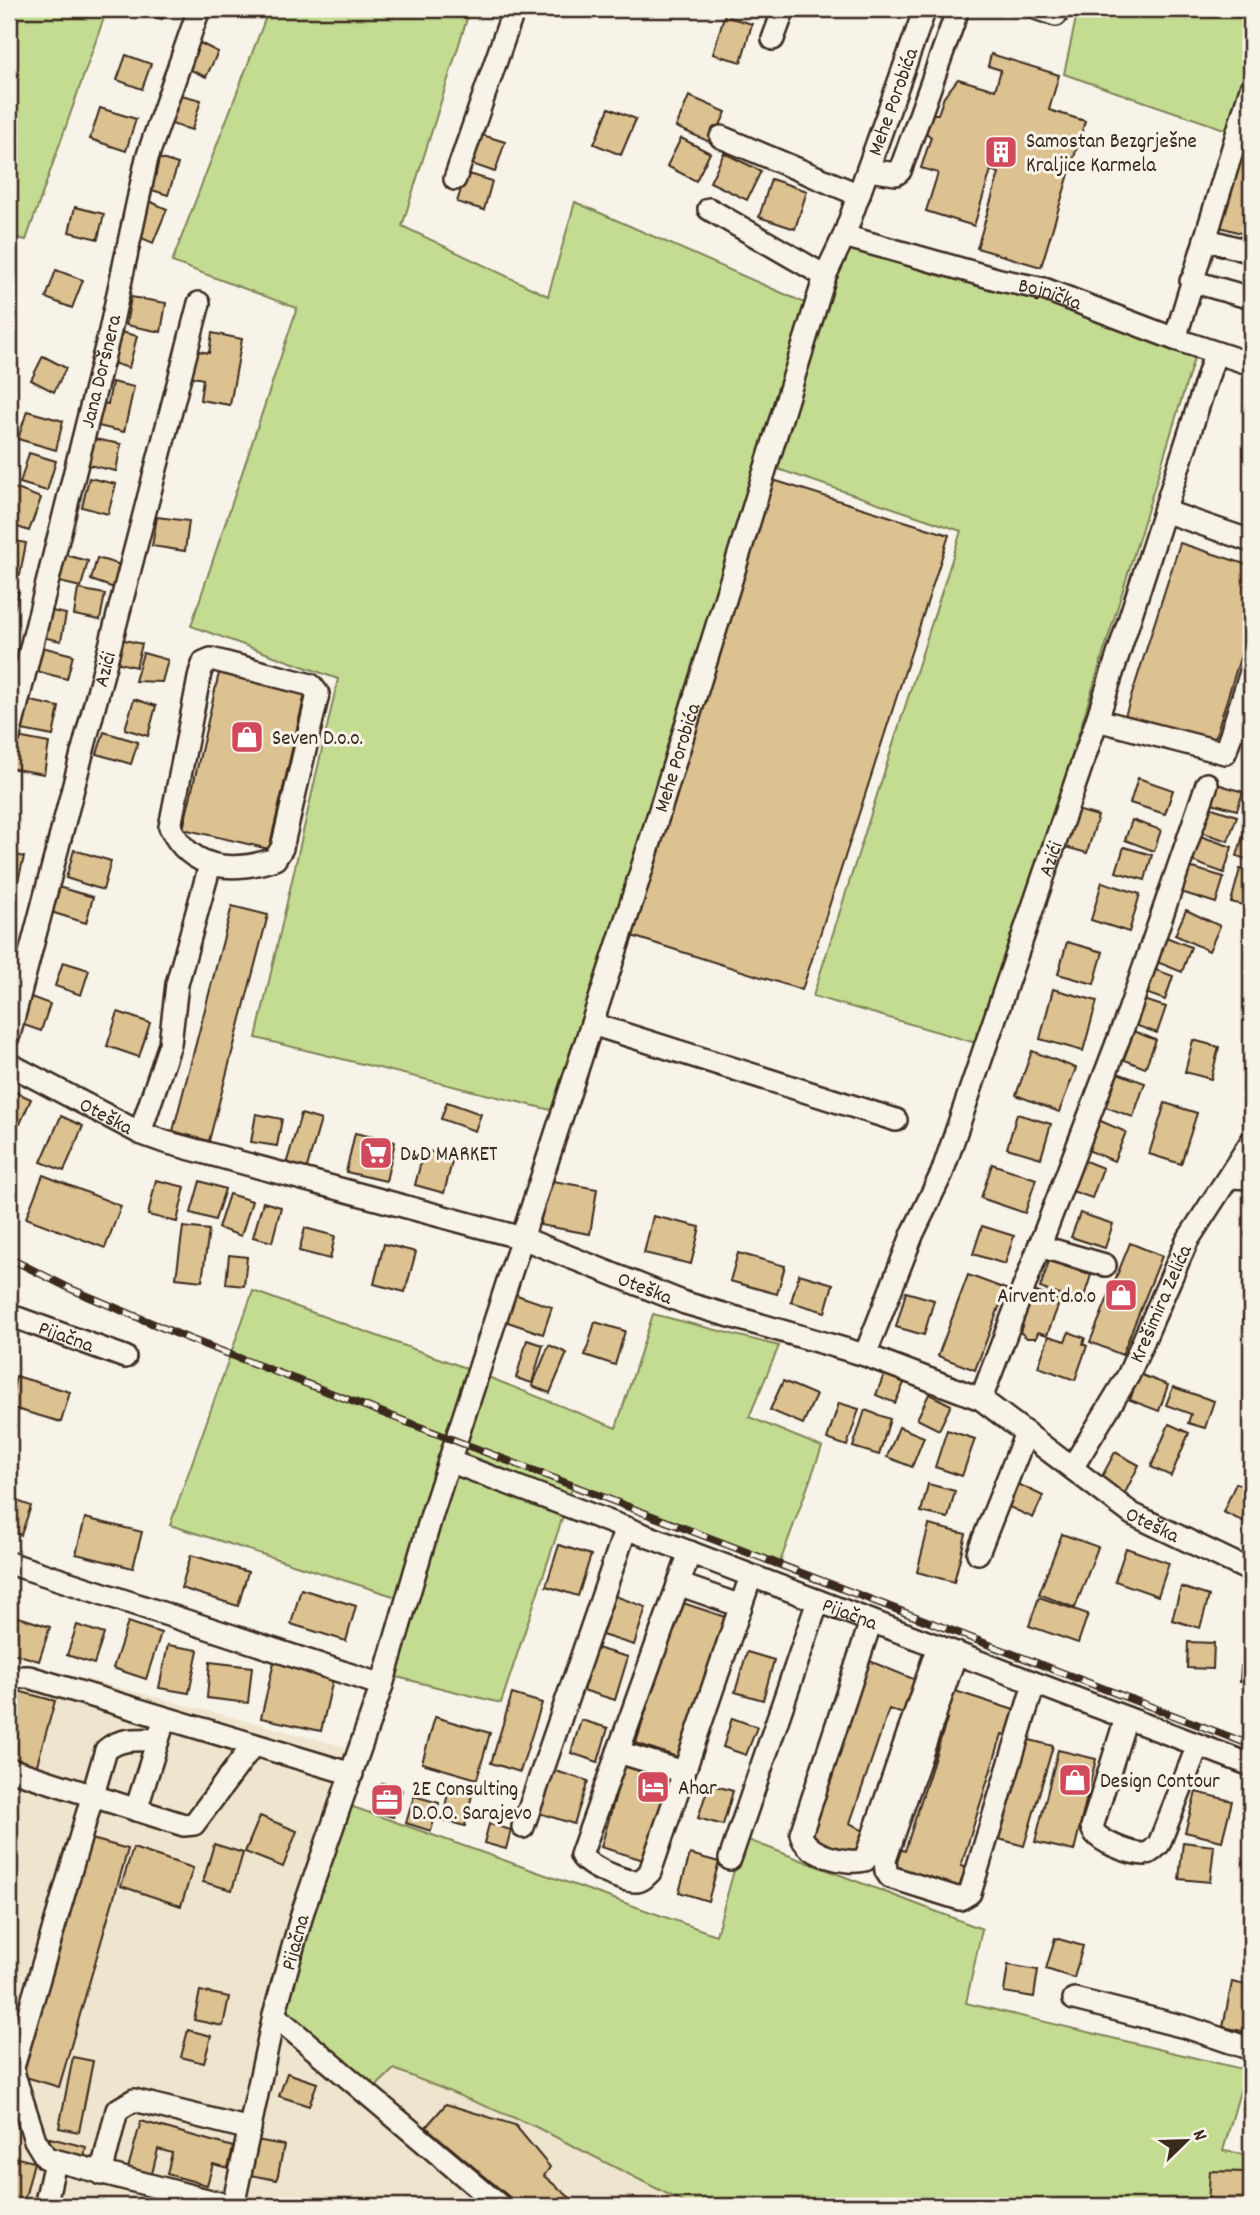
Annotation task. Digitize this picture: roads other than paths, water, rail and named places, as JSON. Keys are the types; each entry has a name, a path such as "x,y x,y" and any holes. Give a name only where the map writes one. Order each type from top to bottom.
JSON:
{"street":[{"name":"Jana Doršnera","path":"9,736 107,345 147,158 199,9"},
{"path":"455,179 514,9"},
{"path":"773,39 784,9"},
{"path":"868,170 895,174 900,171 958,9"},
{"path":"924,13 950,29"},
{"name":"Mehe Porobića","path":"522,1238 592,1024 825,276 844,236 924,13"},
{"path":"1175,339 1251,88"},
{"path":"721,137 859,195"},
{"path":"709,209 825,276"},
{"name":"Bojnička","path":"844,236 1000,280 1044,289 1215,354 1251,364"},
{"path":"1205,239 1251,252"},
{"path":"1191,281 1251,298"},
{"name":"Azići","path":"9,1035 199,303"},
{"name":"Azići","path":"865,1355 913,1233 942,1173 1097,720 1215,354"},
{"path":"1164,511 1251,541"},
{"path":"211,659 311,685 318,694 317,703 282,848 275,859 266,862 234,868 210,865 194,857 175,838 170,827 204,662 211,659"},
{"path":"1097,720 1225,753 1251,673"},
{"path":"981,1399 1127,1017 1207,784"},
{"path":"140,1133 170,1044 177,984 210,865"},
{"path":"592,1024 896,1120"},
{"name":"Oteška","path":"9,1064 140,1133 165,1142 522,1238 685,1303 865,1355 981,1399 1132,1514 1251,1571"},
{"name":"Krešimira Zelića","path":"1072,1468 1128,1376 1187,1241 1241,1177 1251,1142"},
{"name":"Pijačna","path":"232,2206 274,2015 303,1911 382,1685 522,1238"},
{"path":"1039,1245 1105,1265"},
{"name":"Pijačna","path":"9,1315 125,1356"},
{"path":"978,1553 1026,1433"},
{"name":"Pijačna","path":"450,1461 1251,1765"},
{"path":"523,1828 626,1528"},
{"path":"690,1552 581,1855 590,1866 634,1881 643,1879 650,1872 751,1576"},
{"path":"9,1563 382,1685"},
{"path":"678,1584 741,1606"},
{"path":"730,1859 818,1601"},
{"path":"871,1621 801,1834 802,1840 814,1851 856,1862 865,1860 947,1650"},
{"path":"947,1650 886,1860 886,1871 890,1877 960,1899 970,1893 1034,1684"},
{"path":"9,1682 20,1677 29,1677 352,1774"},
{"path":"136,1810 165,1718"},
{"path":"1126,1718 1092,1827 1099,1840 1144,1854 1153,1851 1198,1745"},
{"path":"158,1740 115,1742 106,1750 13,2067 35,2140 46,2158 232,2206"},
{"path":"9,1769 184,1825 194,1825 253,1745"},
{"path":"618,1752 684,1772"},
{"path":"1074,1999 1189,2028 1251,2049"},
{"path":"274,2015 500,2206"},
{"path":"101,2174 117,2110 134,2101 250,2129"},
{"path":"45,2206 55,2162"}],"railway":[{"path":"9,1258 71,1289 187,1338 1251,1745"}],"place":[{"name":"Samostan Bezgrješne Kraljice Karmela","path":"1001,152"},
{"name":"Seven D.o.o.","path":"247,737"},
{"name":"D&D MARKET","path":"376,1153"},
{"name":"Airvent d.o.o","path":"1121,1295"},
{"name":"Design Contour","path":"1075,1780"},
{"name":"Ahar","path":"653,1787"},
{"name":"2E Consulting D.O.O. Sarajevo","path":"387,1800"}]}
